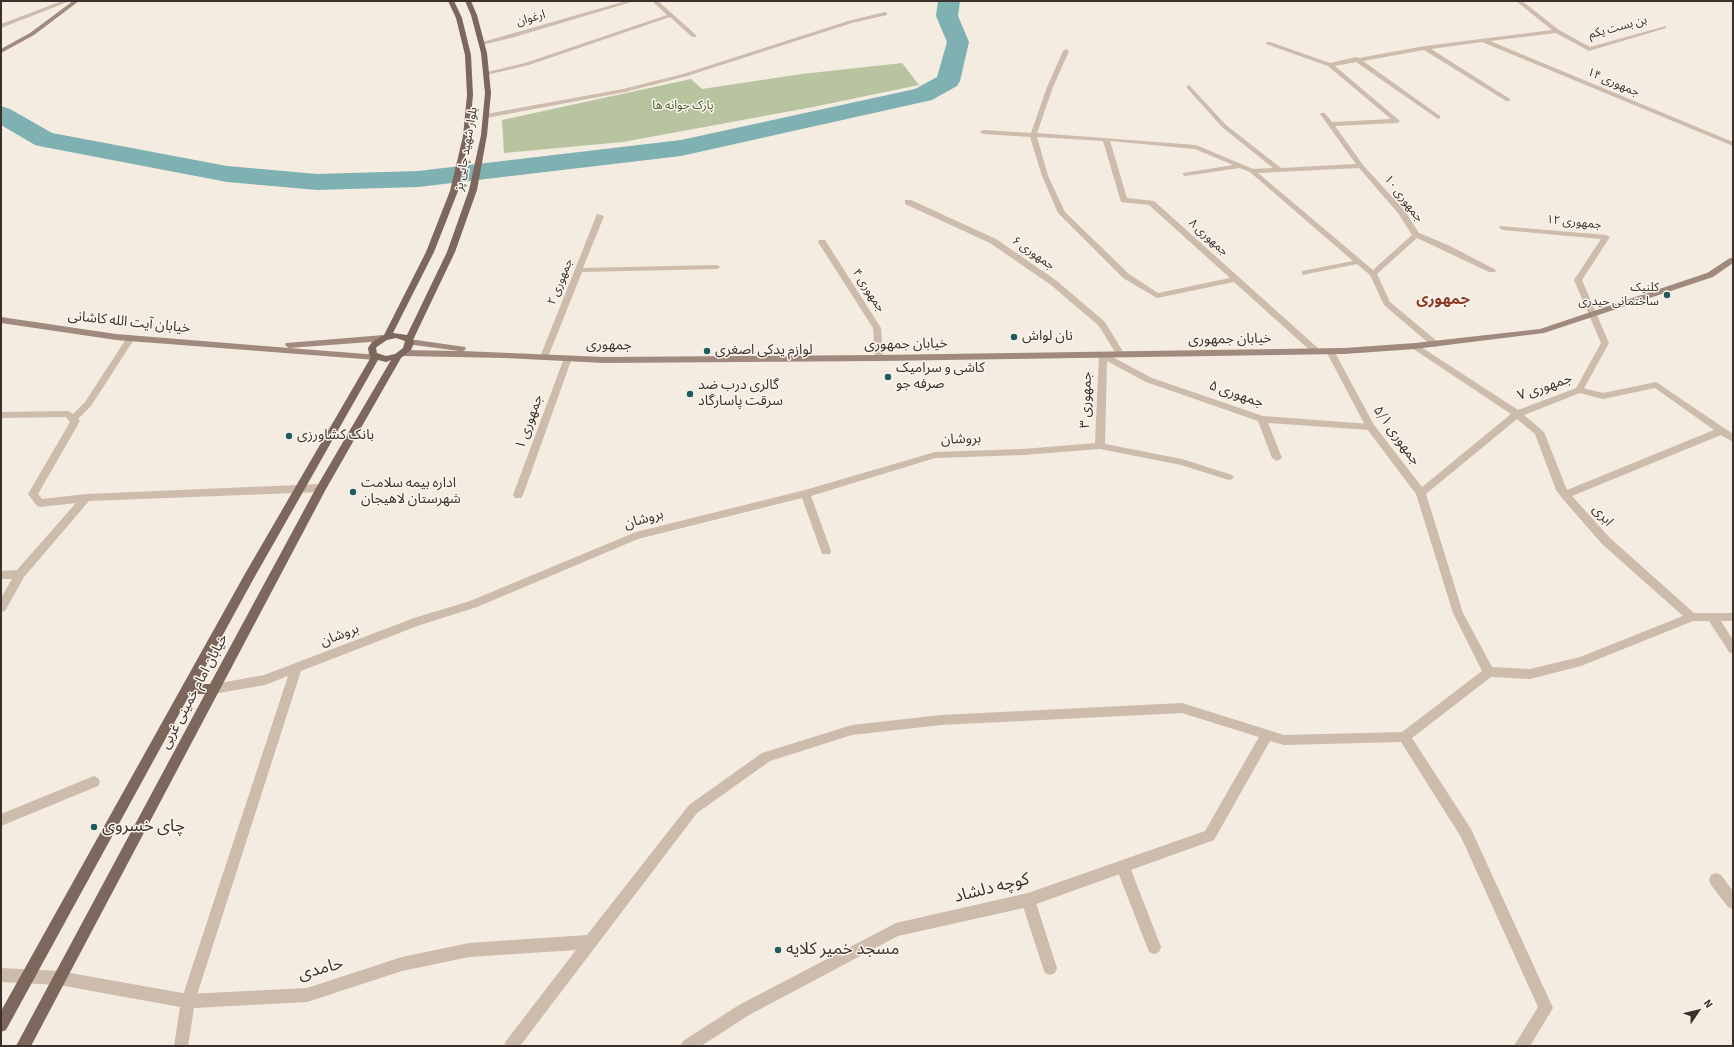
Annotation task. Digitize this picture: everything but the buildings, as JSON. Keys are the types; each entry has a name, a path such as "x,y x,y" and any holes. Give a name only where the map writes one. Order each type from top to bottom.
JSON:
{"main road":[{"path":"1,51 32,34 76,1"},
{"name":"بلوار شهید چایی پز","path":"376,357 373,354 372,348 386,338 430,252 454,191 462,154 470,95 468,55 459,18 450,1"},
{"name":"بلوار شهید چایی پز","path":"400,355 410,346 409,341 451,252 473,190 486,116 488,93 482,43 468,1"},
{"path":"1,57 31,41 50,27 57,15"},
{"name":"خیابان جمهوری","path":"712,359 1317,352 1415,346 1541,331 1710,275 1733,260"},
{"name":"خیابان آیت الله کاشانی","path":"1,320 130,338 376,357"},
{"path":"386,338 401,336 409,341"},
{"name":"خیابان آیت الله کاشانی","path":"255,348 386,338"},
{"name":"جمهوری","path":"409,341 505,355"},
{"path":"376,357 386,359 400,355"},
{"name":"جمهوری","path":"400,355 505,355 604,360 712,359"},
{"name":"خیابان امام خمینی غربی","path":"23,1046 322,488 400,355"},
{"name":"خیابان امام خمینی غربی","path":"1,1025 300,487 376,357"},
{"path":"187,689 214,689"}],"street":[{"path":"1,26 67,1"},
{"name":"ارغوان","path":"482,43 509,37 632,1"},
{"path":"654,1 694,36"},
{"name":"بن بست یکم","path":"1519,1 1557,30 1589,50 1664,27"},
{"path":"486,116 629,90 685,75 850,22 885,14"},
{"path":"486,73 527,64 671,15"},
{"path":"1330,65 1356,59 1426,48 1557,30"},
{"name":"جمهوری ۱۴","path":"1484,41 1733,144"},
{"path":"1268,43 1330,65 1397,121 1330,124"},
{"path":"1426,48 1508,100"},
{"path":"1066,51 1050,87 1033,135 1045,176 1062,213 1126,276 1157,296 1235,278"},
{"path":"1356,59 1438,117"},
{"path":"1189,87 1224,126 1280,170"},
{"name":"جمهوری ۱۰","path":"1323,114 1361,166 1401,212 1416,235 1373,274"},
{"path":"983,132 1106,138 1196,147 1252,171 1373,274 1387,303 1435,344"},
{"name":"جمهوری ۸","path":"1106,138 1124,200 1152,204 1317,352"},
{"path":"1185,174 1241,166"},
{"path":"1252,171 1361,166"},
{"name":"جمهوری ۶","path":"908,202 993,241 1054,283 1102,324 1122,355"},
{"name":"جمهوری ۲","path":"544,357 600,216"},
{"name":"جمهوری ۱۲","path":"1503,228 1606,237 1578,280 1592,314"},
{"path":"1416,235 1445,247 1492,270"},
{"name":"جمهوری ۴","path":"822,242 877,328 879,358"},
{"path":"1305,273 1358,262"},
{"path":"578,270 717,267"},
{"path":"1579,390 1605,343 1592,314"},
{"path":"73,419 88,404 130,338"},
{"name":"جمهوری ۷","path":"1415,346 1518,414 1579,390 1603,396 1656,385 1733,438"},
{"name":"جمهوری ۵/۱","path":"1330,351 1370,427 1421,493"},
{"name":"جمهوری ۵","path":"1103,355 1149,380 1262,419 1370,427"},
{"name":"جمهوری ۳","path":"1100,446 1103,355"},
{"name":"جمهوری ۱","path":"518,495 568,358"},
{"path":"1,415 68,414 75,421 33,494 40,503 86,498 300,487 322,488"},
{"path":"1489,672 1458,613 1421,493 1518,414"},
{"name":"ابری","path":"1518,414 1538,432 1561,490 1565,495 1606,541 1692,616"},
{"path":"1262,419 1277,458"},
{"path":"1565,495 1722,431"},
{"name":"بروشان","path":"214,689 265,680 418,621 473,604 636,536 805,494 935,455 1023,452 1100,446 1182,462 1230,477"},
{"path":"805,494 826,552"},
{"path":"1,608 20,574 86,498"},
{"path":"1,575 20,574"},
{"path":"511,1046 693,809 766,757 852,730 941,720 1182,708 1284,740 1404,736 1489,672 1530,674 1581,660 1692,616 1733,616"},
{"path":"1711,616 1733,650"},
{"path":"181,1046 188,1001 296,668"},
{"name":"کوچه دلشاد","path":"688,1046 744,1010 896,930 1028,900 1209,836 1267,734"},
{"path":"1404,736 1466,833 1546,1008 1521,1046"},
{"path":"1,820 94,782"},
{"path":"1123,866 1154,947"},
{"path":"1716,880 1733,902"},
{"path":"1028,900 1050,968"},
{"name":"حامدی","path":"1,975 59,978 188,1001 307,995 402,964 469,950 591,942"}],"green space":[{"name":"پارک جوانه ها","path":"902,63 919,85 813,107 623,142 504,153 502,120 691,79 702,89 802,74"}],"waterway":[{"path":"1,114 44,139 227,174 317,182 418,179 681,148 923,95 948,81 958,42 947,16 949,1"}],"place":[{"name":"کلنیک ساختمانی حیدری","path":"1667,295"},
{"name":"نان لواش","path":"1014,337"},
{"name":"لوازم یدکی اصغری","path":"707,351"},
{"name":"کاشی و سرامیک صرفه جو","path":"888,377"},
{"name":"گالری درب ضد سرقت پاسارگاد","path":"690,394"},
{"name":"بانک کشاورزی","path":"289,436"},
{"name":"اداره بیمه سلامت شهرستان لاهیجان","path":"353,492"},
{"name":"چای خسروی","path":"94,827"},
{"name":"مسجد خمیر کلایه","path":"778,950"}],"district":[{"name":"جمهوری","path":"1443,301"}]}
